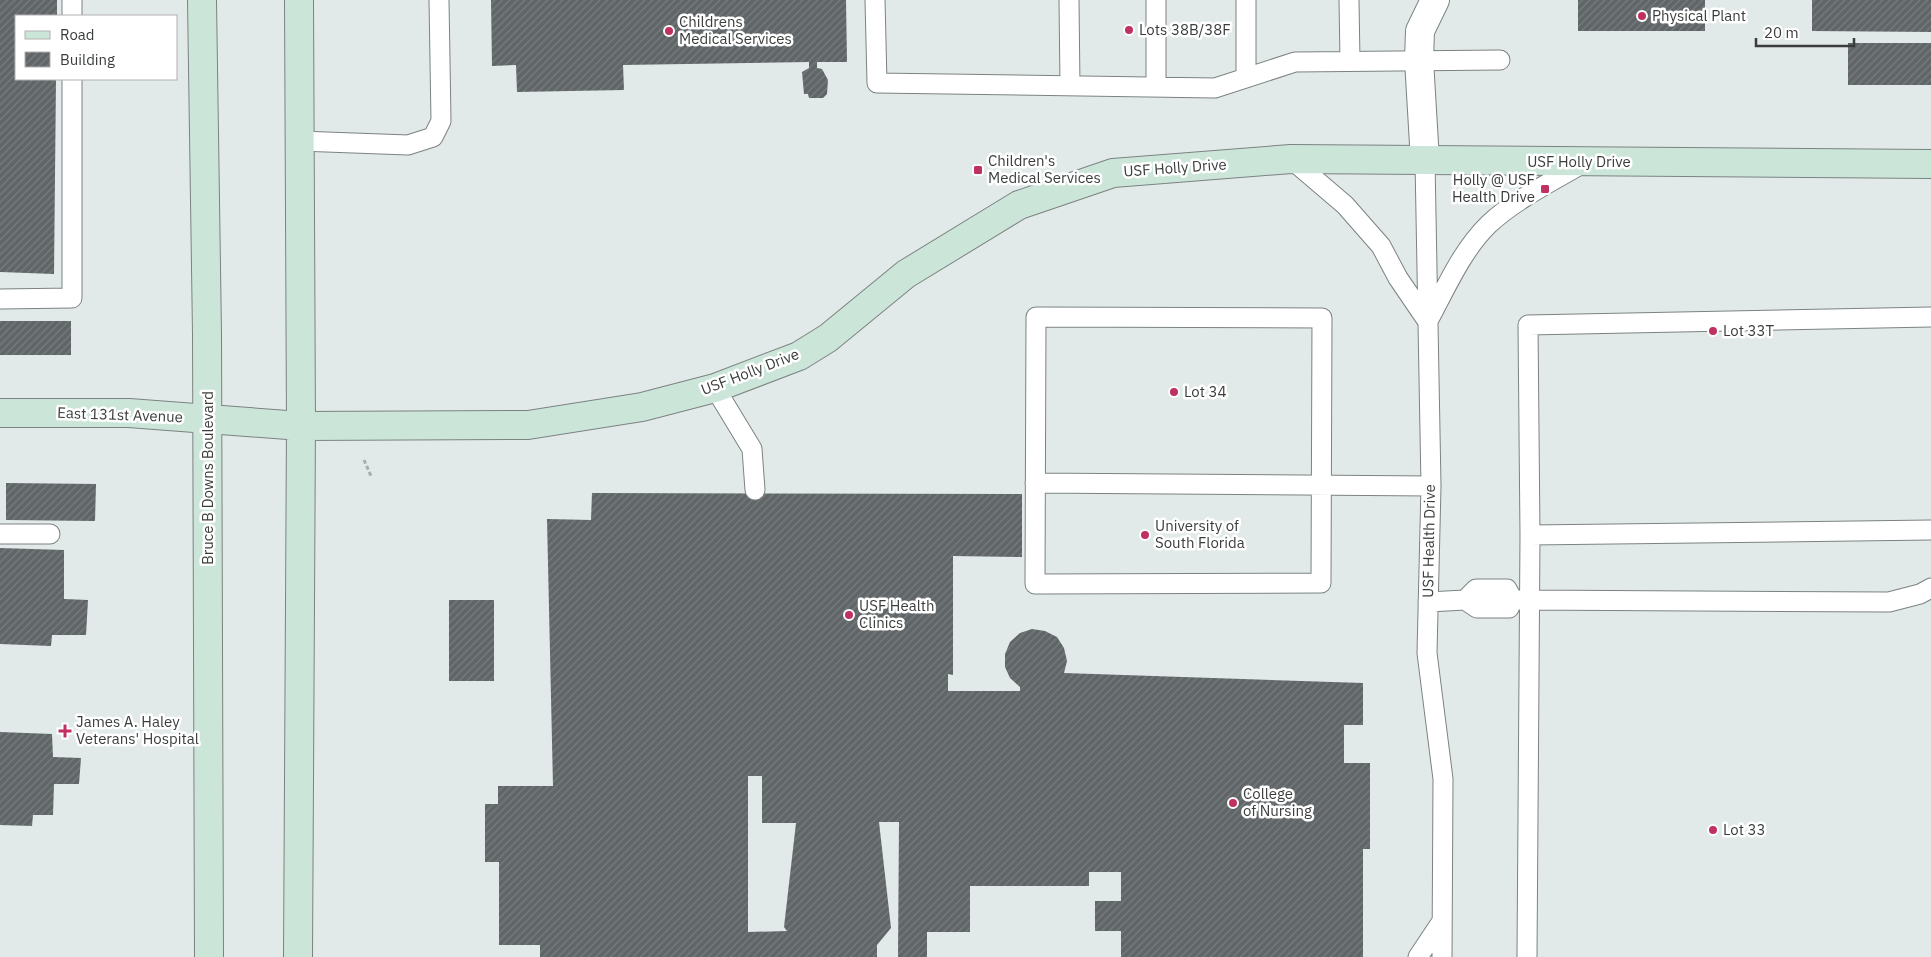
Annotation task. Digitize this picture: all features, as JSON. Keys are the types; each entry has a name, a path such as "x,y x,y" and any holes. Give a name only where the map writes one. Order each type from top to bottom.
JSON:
{"street":[{"name":"Bruce B Downs Boulevard","path":"202,0 207,419 209,957"},
{"path":"298,957 301,426 299,0"},
{"path":"1425,161 1419,60 1420,31 1435,0"},
{"name":"USF Holly Drive","path":"301,426 528,425 642,407 715,388 799,356 828,338 906,274 1020,205 1113,173 1291,159 1931,164"},
{"name":"East 131st Avenue","path":"0,413 128,413 301,426"}],"lane":[{"path":"72,0 72,15"},
{"path":"299,141 408,145 433,137 441,121 438,0"},
{"path":"875,0 877,83 1215,88 1296,62 1500,60"},
{"path":"1069,0 1070,86"},
{"path":"1156,0 1156,87"},
{"path":"1246,0 1246,78"},
{"path":"1349,0 1350,61"},
{"path":"0,299 72,298 72,80"},
{"path":"1291,159 1345,205 1381,246 1398,278 1428,322 1467,250 1489,224 1515,205 1585,162"},
{"name":"USF Health Drive","path":"1425,161 1431,486 1427,652 1443,779 1442,957"},
{"path":"1036,317 1322,318 1321,583 1035,584 1035,483 1036,317"},
{"path":"1527,957 1521,600 1530,535 1528,325 1931,317"},
{"path":"715,388 752,449 755,490"},
{"path":"1035,483 1431,486"},
{"path":"1530,535 1931,530"},
{"path":"0,534 50,534"},
{"path":"1428,602 1465,600 1476,589 1507,589 1521,600 1889,602 1920,594 1931,588"},
{"path":"1418,957 1442,921"}],"path":[{"path":"364,460 371,476"}],"building":[{"path":"0,0 57,0 57,15 15,15 15,80 56,80 54,274 0,272"},
{"name":"Childrens Medical Services","path":"491,0 846,0 847,62 817,62 817,68 822,69 828,80 827,94 823,98 809,98 808,94 804,94 802,72 809,68 809,62 623,65 624,90 517,92 516,65 492,66"},
{"name":"Physical Plant","path":"1578,0 1705,0 1705,31 1578,31"},
{"path":"1812,0 1931,0 1931,32 1812,31"},
{"path":"1848,43 1931,43 1931,85 1848,85"},
{"path":"0,321 71,321 71,355 0,355"},
{"path":"6,483 96,484 95,521 6,520"},
{"path":"592,493 1022,494 1022,557 953,556 953,675 948,674 948,691 1020,691 1020,687 1010,678 1005,667 1005,654 1010,642 1020,633 1032,629 1045,631 1057,637 1064,648 1067,661 1064,673 1363,683 1363,725 1344,725 1344,763 1370,763 1370,849 1363,849 1363,957 1121,957 1121,931 1095,931 1095,901 1121,901 1121,872 1089,872 1089,886 970,886 970,932 927,932 927,957 898,957 899,822 879,822 891,928 877,945 877,957 540,957 540,945 499,945 499,862 485,862 485,804 498,804 498,786 553,786 547,519 591,520","holes":["748,776 762,776 762,823 796,823 784,927 787,931 748,932"]},
{"path":"0,548 64,550 64,599 88,600 86,635 52,635 51,646 0,644"},
{"path":"449,600 494,600 494,681 449,681"},
{"path":"0,732 52,734 53,757 81,758 79,784 54,784 53,815 33,815 32,826 0,825"}],"place":[{"name":"Physical Plant","path":"1642,16"},
{"name":"Lots 38B/38F","path":"1129,30"},
{"name":"Childrens Medical Services","path":"669,31"},
{"name":"Children's Medical Services","path":"978,170"},
{"name":"Holly @ USF Health Drive","path":"1545,189"},
{"name":"Lot 33T","path":"1713,331"},
{"name":"Lot 34","path":"1174,392"},
{"name":"University of South Florida","path":"1145,535"},
{"name":"USF Health Clinics","path":"849,615"},
{"name":"James A. Haley Veterans' Hospital","path":"65,731"},
{"name":"College of Nursing","path":"1233,803"},
{"name":"Lot 33","path":"1713,830"}]}
